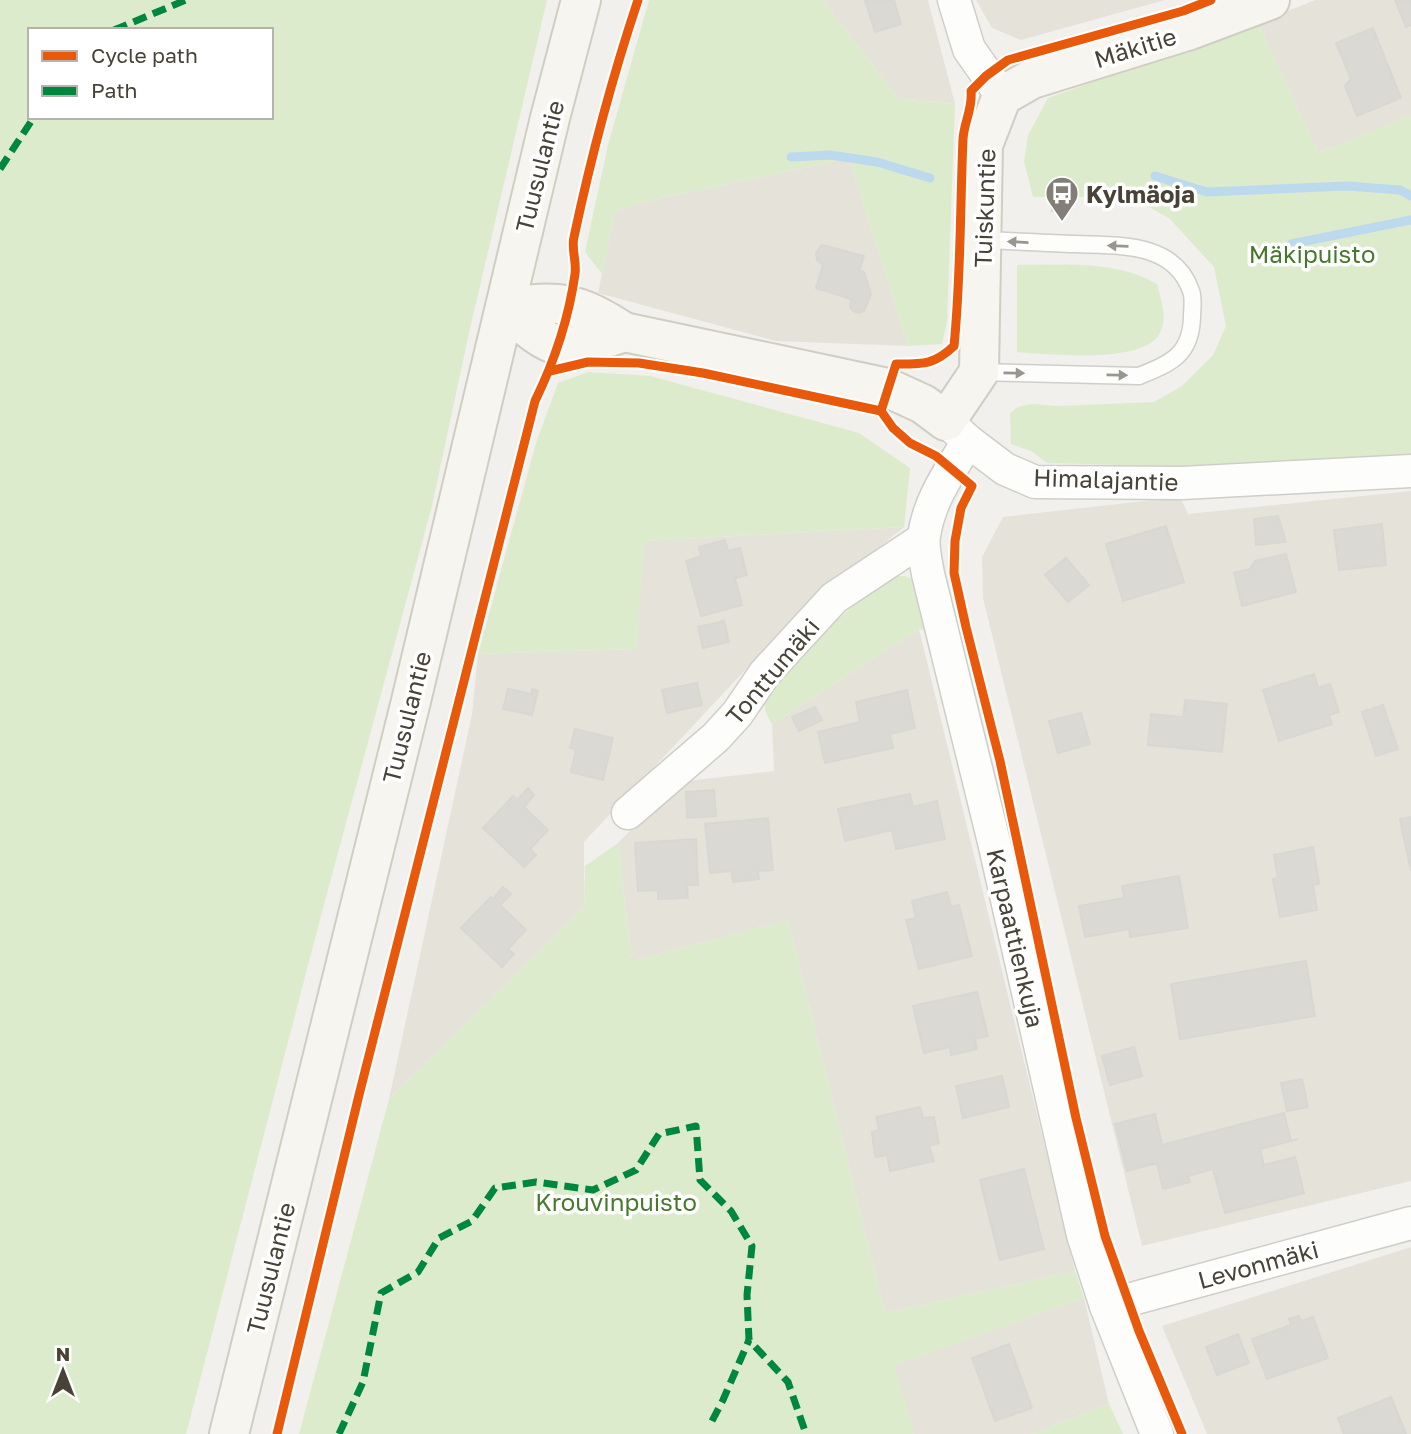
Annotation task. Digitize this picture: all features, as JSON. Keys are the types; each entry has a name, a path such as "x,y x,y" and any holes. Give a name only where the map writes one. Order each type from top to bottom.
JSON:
{"main road":[{"name":"Tuusulantie","path":"229,1434 581,0"},
{"name":"Mäkitie","path":"1002,96 1032,79 1190,30 1270,0"},
{"name":"Tuiskuntie","path":"979,372 983,145 1002,96"},
{"name":"Himalajantie","path":"505,308 535,303 568,303 598,315 624,332 888,388 923,404 957,431"},
{"path":"957,431 979,372"}],"street":[{"path":"954,0 969,49 1002,96"},
{"name":"Himalajantie","path":"957,431 1005,469 1035,482 1182,483 1411,471"},
{"name":"Karpaattienkuja","path":"957,431 923,539 928,575 995,842 1083,1236 1157,1434"},
{"name":"Tonttumäki","path":"628,813 716,737 765,673 834,598 923,539"},
{"name":"Levonmäki","path":"1107,1306 1410,1223"}],"lane":[{"path":"979,372 1139,376 1182,354 1192,335 1192,292 1179,270 1160,255 1135,247 983,240"}],"shaded area":[{"path":"823,0 928,0 955,104 898,98"},
{"path":"976,0 1165,0 1021,40 992,28"},
{"path":"1315,0 1411,0 1411,116 1318,153 1258,23"},
{"path":"849,158 908,346 776,341 598,293 615,212 639,203"},
{"path":"1411,491 1411,1181 1142,1246 983,598 982,557 1003,517 1180,497 1188,514"},
{"path":"904,527 794,618 584,842 584,907 389,1099 472,714 478,654 636,649 644,541"},
{"path":"919,629 1075,1271 885,1313 788,920 632,961 618,843 678,782 774,771 772,724"},
{"path":"1411,1247 1411,1434 1207,1434 1162,1326"},
{"path":"1084,1298 1109,1404 1031,1434 914,1434 894,1365"}],"green space":[{"path":"0,0 547,0 469,333 432,506 319,923 186,1434 0,1434"},
{"path":"649,0 823,0 898,98 955,104 947,322 942,344 908,346 849,158 639,203 615,212 602,274 585,252 608,145"},
{"name":"Mäkipuisto","path":"1258,23 1318,153 1411,116 1411,455 1190,467 1047,463 1031,451 1011,444 1010,413 1018,407 1032,404 1057,406 1154,402 1182,386 1213,355 1226,326 1214,267 1169,218 1130,197 1033,197 1024,162 1028,135 1048,98"},
{"path":"1017,265 1107,267 1141,276 1157,284 1164,315 1160,333 1150,343 1116,354 1017,352"},
{"path":"588,372 650,376 859,433 910,468 904,527 645,541 636,649 478,654 536,443 558,383"},
{"path":"895,576 905,576 916,581 929,631 919,629 772,724 765,704 781,675 816,638 884,581"},
{"name":"Krouvinpuisto","path":"618,843 632,961 788,920 885,1313 1075,1271 1084,1298 895,1365 914,1434 299,1434 389,1099 584,907 585,866"},
{"path":"1109,1404 1123,1434 1031,1434"}],"building":[{"path":"865,0 894,0 901,24 875,32"},
{"path":"1395,0 1411,0 1411,25 1406,27"},
{"path":"1373,28 1401,98 1357,116 1345,86 1351,79 1336,43"},
{"path":"1052,204 1070,204 1070,211 1052,211"},
{"path":"822,245 864,256 859,271 864,272 871,294 864,311 853,311 850,307 851,299 816,288 823,265 817,260 816,253"},
{"path":"1278,516 1286,542 1256,545 1254,519"},
{"path":"1382,524 1386,565 1339,570 1334,530"},
{"path":"1166,526 1184,582 1123,601 1106,544"},
{"path":"725,540 728,551 740,548 747,575 735,578 742,605 701,616 686,561 701,556 699,547"},
{"path":"1286,554 1296,592 1242,606 1234,573 1250,569 1255,561"},
{"path":"1066,558 1089,585 1068,602 1045,575"},
{"path":"724,621 729,642 703,648 698,627"},
{"path":"1314,674 1318,688 1330,684 1339,712 1329,715 1332,724 1279,741 1263,690"},
{"path":"697,683 702,705 667,713 662,690"},
{"path":"508,689 531,694 532,689 538,691 532,715 503,709"},
{"path":"907,690 915,728 890,734 893,748 825,763 818,732 860,722 856,702"},
{"path":"1185,700 1227,704 1222,752 1148,745 1151,714 1183,717"},
{"path":"1383,705 1398,749 1376,756 1362,712"},
{"path":"815,707 822,720 799,731 792,717"},
{"path":"1081,713 1090,744 1058,753 1049,721"},
{"path":"575,729 613,738 603,780 571,772 576,749 570,748"},
{"path":"528,788 534,795 524,807 548,830 530,849 536,855 524,867 483,828 513,796 517,800"},
{"path":"714,790 716,816 687,818 686,792"},
{"path":"910,794 913,807 937,801 945,839 896,849 892,830 845,841 838,809"},
{"path":"1411,817 1411,871 1400,819"},
{"path":"768,818 773,870 758,871 759,879 733,882 732,871 710,873 705,824"},
{"path":"696,839 698,885 687,885 688,898 658,899 658,890 638,891 635,843"},
{"path":"1313,847 1319,884 1313,885 1317,910 1280,917 1273,879 1278,878 1274,855"},
{"path":"1179,876 1188,928 1130,937 1129,929 1085,937 1079,906 1124,898 1122,886"},
{"path":"503,887 511,894 500,905 526,930 508,949 514,954 502,967 461,928"},
{"path":"947,892 951,907 959,905 972,956 919,969 906,920 916,918 912,901"},
{"path":"1306,961 1315,1016 1180,1039 1171,984"},
{"path":"977,992 988,1036 975,1039 977,1049 951,1055 950,1047 924,1053 913,1006"},
{"path":"1134,1047 1142,1076 1110,1085 1102,1056"},
{"path":"1002,1076 1009,1107 963,1118 956,1086"},
{"path":"1302,1079 1308,1107 1287,1111 1281,1083"},
{"path":"920,1107 923,1118 934,1117 939,1143 929,1146 934,1161 890,1171 887,1155 875,1157 872,1132 879,1130 876,1117"},
{"path":"1284,1113 1291,1141 1260,1149 1264,1165 1295,1157 1304,1193 1225,1213 1213,1169 1188,1176 1190,1182 1163,1189 1157,1163 1127,1171 1115,1124 1155,1114 1162,1145"},
{"path":"1024,1169 1044,1249 1000,1260 980,1180"},
{"path":"1299,1316 1301,1321 1313,1317 1328,1358 1267,1379 1252,1339 1291,1325 1289,1319"},
{"path":"1238,1334 1249,1363 1217,1375 1206,1347"},
{"path":"1009,1344 1032,1408 995,1421 972,1358"},
{"path":"1391,1397 1406,1434 1344,1434 1338,1418"}],"waterway":[{"path":"791,157 830,155 877,162 930,178"},
{"path":"1155,176 1207,192 1347,186 1400,190 1411,196"},
{"path":"1291,244 1411,220"}],"marked path":[{"path":"119,28 186,0"},
{"path":"0,169 33,119"},
{"path":"339,1434 363,1382 381,1293 418,1272 439,1238 472,1221 495,1188 536,1182 593,1190 636,1170 659,1134 696,1126 700,1180 731,1211 752,1246 747,1295 749,1340 788,1382 806,1434"},
{"path":"712,1421 749,1340"}],"cycle path":[{"path":"277,1434 359,1095 535,401 565,323 575,269 573,242 595,147 638,0"},
{"path":"881,411 896,364 928,362 954,346 963,139 971,91 1008,60 1183,11 1211,0"},
{"path":"550,371 588,362 639,363 703,373 881,411 893,428 910,443 936,456 972,486 961,508 955,541 954,573 1000,761 1076,1118 1105,1236 1139,1331 1182,1434"}],"place":[{"name":"Kylmäoja","path":"1062,223"}]}
